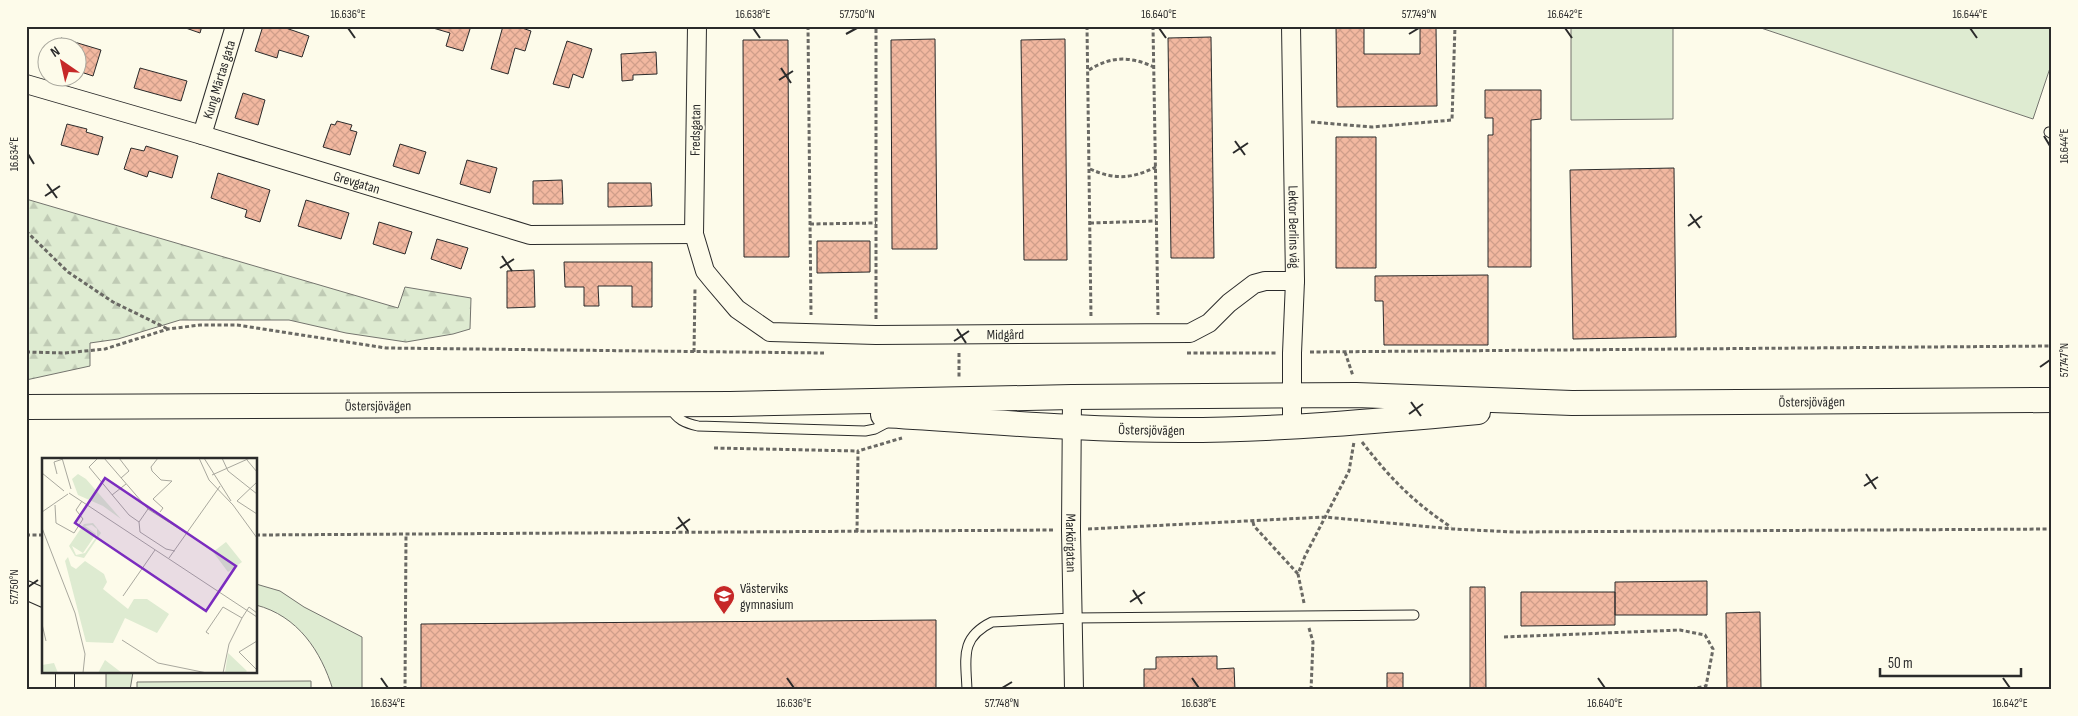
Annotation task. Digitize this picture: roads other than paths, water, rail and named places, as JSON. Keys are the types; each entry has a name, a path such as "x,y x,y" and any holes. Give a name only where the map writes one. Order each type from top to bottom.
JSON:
{"main road":[{"name":"Östersjövägen","path":"26,407 730,404 1072,397 1356,394 1572,403 2052,400"},
{"name":"Östersjövägen","path":"730,404 1072,427 1181,430 1292,427 1356,428 1572,403"}],"street":[{"name":"Kung Märtas gata","path":"202,135 235,26"},
{"name":"Fredsgatan","path":"694,234 697,26"},
{"name":"Lektor Berlins väg","path":"1291,26 1295,281 1292,427"},
{"name":"Grevgatan","path":"26,84 202,135 530,235 694,234"},
{"name":"Midgård","path":"694,234 705,271 737,309 770,332 876,335 1190,333 1209,323 1229,303 1254,284 1266,281 1295,281"},
{"name":"Markörgatan","path":"1072,397 1071,530 1074,690"},
{"path":"26,590 42,597"},
{"path":"65,674 65,690"}],"lane":[{"path":"669,404 674,414 680,420 698,426 865,431 886,425 897,416"},
{"path":"967,690 965,651 969,639 980,628 992,622 1073,618 1414,615"}],"place":[{"name":"Västerviks gymnasium","path":"724,615"}]}
